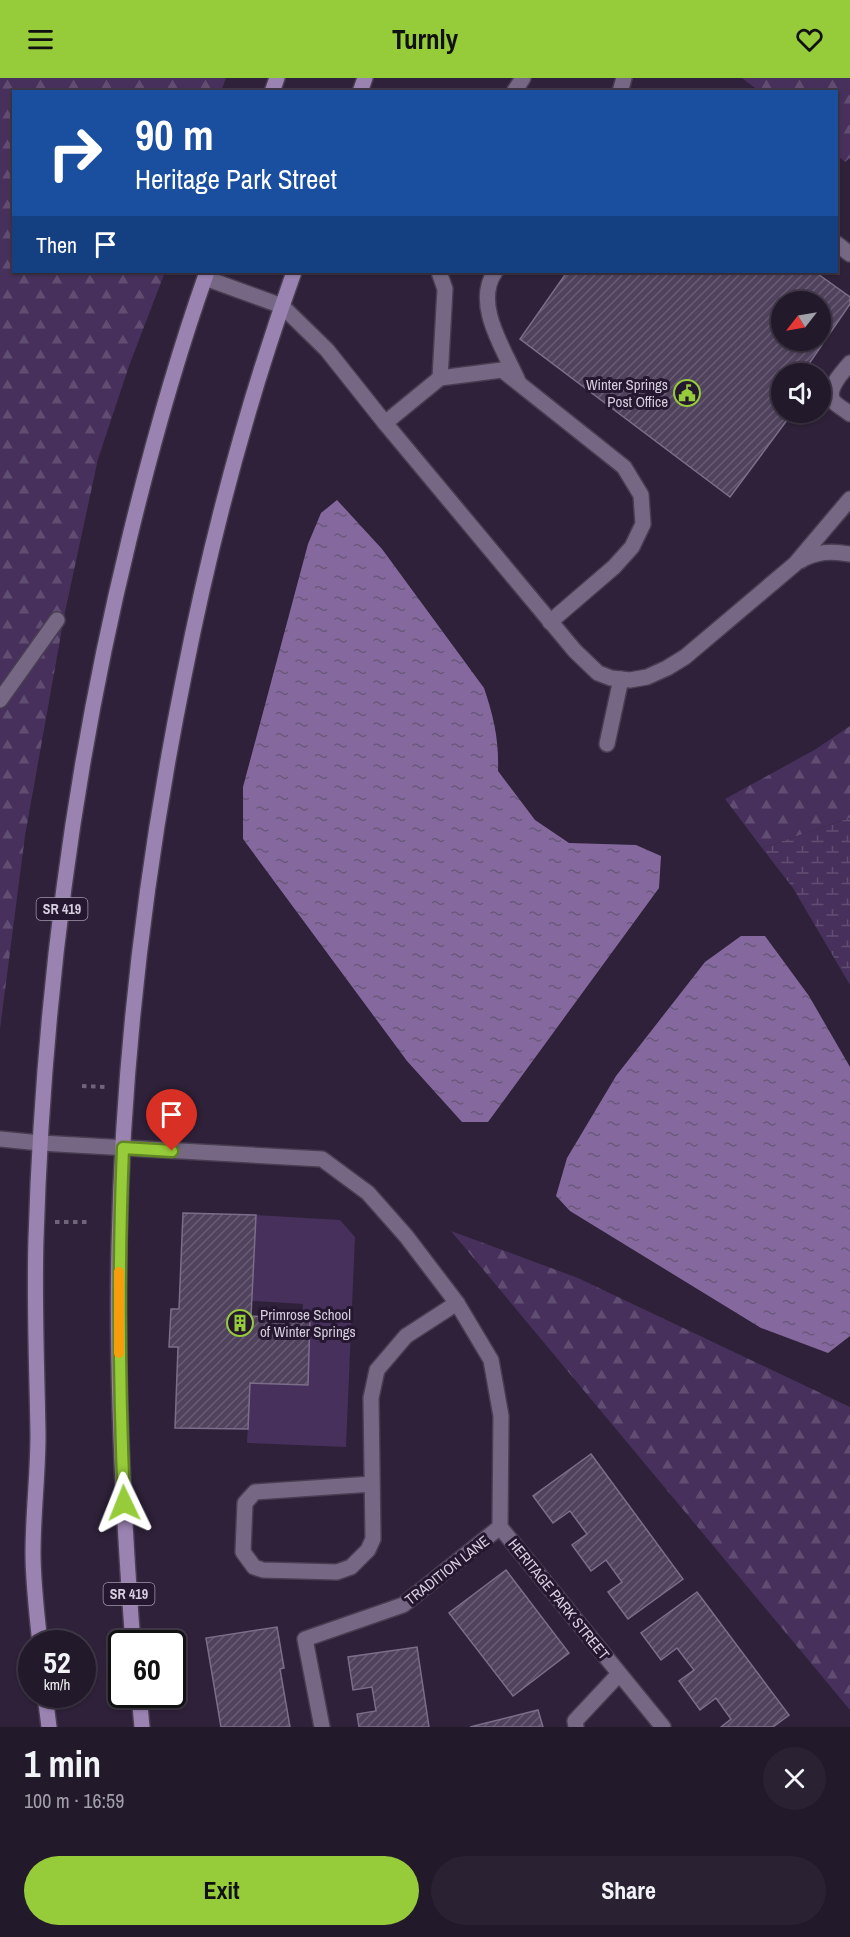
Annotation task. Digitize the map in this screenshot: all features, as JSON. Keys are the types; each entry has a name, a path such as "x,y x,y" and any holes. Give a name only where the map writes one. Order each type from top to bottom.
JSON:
{"main road":[{"name":"SR 419","path":"132,1630 126,1543 119,1343 119,1245 123,1148 141,932 175,718 197,608 250,404 294,273"},
{"name":"SR 419","path":"39,1630 33,1555 38,1446 36,1243 48,1032 61,914 74,813 93,704 116,594 174,369 206,275"},
{"path":"47,1708 49,1727"},
{"path":"140,1708 142,1727"}],"street":[{"path":"838,245 850,254"},
{"path":"439,273 445,289 440,378"},
{"path":"494,273 488,281 486,301 495,329 519,384"},
{"path":"206,275 282,306 327,350 550,622 598,673 630,681 647,677 685,657 795,564 808,556 828,551 850,554"},
{"path":"850,363 831,389 830,395 833,401 850,414"},
{"path":"385,423 440,378 502,370 624,466 641,495 643,524 632,547 614,567 550,622"},
{"path":"795,564 850,499"},
{"path":"0,700 57,620"},
{"path":"607,744 621,680"},
{"name":"HERITAGE PARK STREET","path":"0,1139 322,1159 368,1193 406,1236 457,1303 490,1359 501,1416 500,1527 663,1727"},
{"path":"372,1484 255,1492 245,1503 243,1552 254,1567 263,1570 338,1572 351,1567 368,1550 373,1539 371,1398 377,1370 406,1336 457,1303"},
{"name":"TRADITION LANE","path":"322,1727 306,1639 404,1605 500,1527"},
{"path":"576,1727 575,1721 619,1674"}],"path":[{"path":"82,1086 106,1087"},
{"path":"54,1222 87,1222"}],"green space":[{"path":"0,78 226,78 221,90 12,90 12,273 165,273 129,366 98,459 65,612 25,836 0,1029"},
{"path":"742,78 850,78 850,158 845,162 838,156 838,90 758,90"},
{"path":"850,726 850,818 762,848 725,799 816,749"},
{"path":"850,818 850,985 793,888 762,848"},
{"path":"256,1215 340,1220 355,1237 346,1447 247,1443 250,1383 307,1385 310,1319 302,1319 303,1304 252,1301"},
{"path":"451,1231 578,1278 850,1407 850,1710"}],"water":[{"path":"337,500 382,549 484,688 495,729 498,771 535,820 569,843 636,845 661,856 659,888 488,1122 462,1122 407,1061 243,839 243,787 308,544 321,513"},
{"path":"741,936 765,936 809,996 850,1067 850,1336 828,1353 761,1328 570,1211 556,1196 567,1158 616,1076 705,962"}],"building":[{"name":"Winter Springs Post Office","path":"566,273 816,273 850,297 850,304 831,332 831,291 771,291 771,351 818,351 810,363 771,363 771,423 785,423 730,497 520,339"},
{"name":"Primrose School of Winter Springs","path":"183,1213 256,1215 251,1316 310,1319 308,1385 250,1383 248,1429 175,1428 178,1347 169,1347 171,1309 179,1309"},
{"path":"591,1454 683,1579 628,1619 608,1592 622,1582 606,1560 591,1571 572,1545 587,1534 570,1511 553,1523 533,1496"},
{"path":"506,1570 569,1653 513,1696 449,1613"},
{"path":"697,1592 789,1715 773,1727 721,1727 731,1719 716,1698 700,1710 679,1681 694,1670 677,1648 661,1660 641,1633"},
{"path":"277,1627 284,1668 280,1669 290,1727 221,1727 206,1638"},
{"path":"417,1647 429,1727 359,1727 357,1714 376,1711 372,1687 353,1690 348,1657"},
{"path":"538,1710 543,1727 470,1727"}],"slow traffic":[{"path":"119,1272 119,1353"}],"place":[{"name":"Winter Springs Post Office","path":"687,393"},
{"name":"Primrose School of Winter Springs","path":"240,1323"}],"route":[{"path":"124,1503 119,1343 119,1245 123,1148 172,1151"}]}
